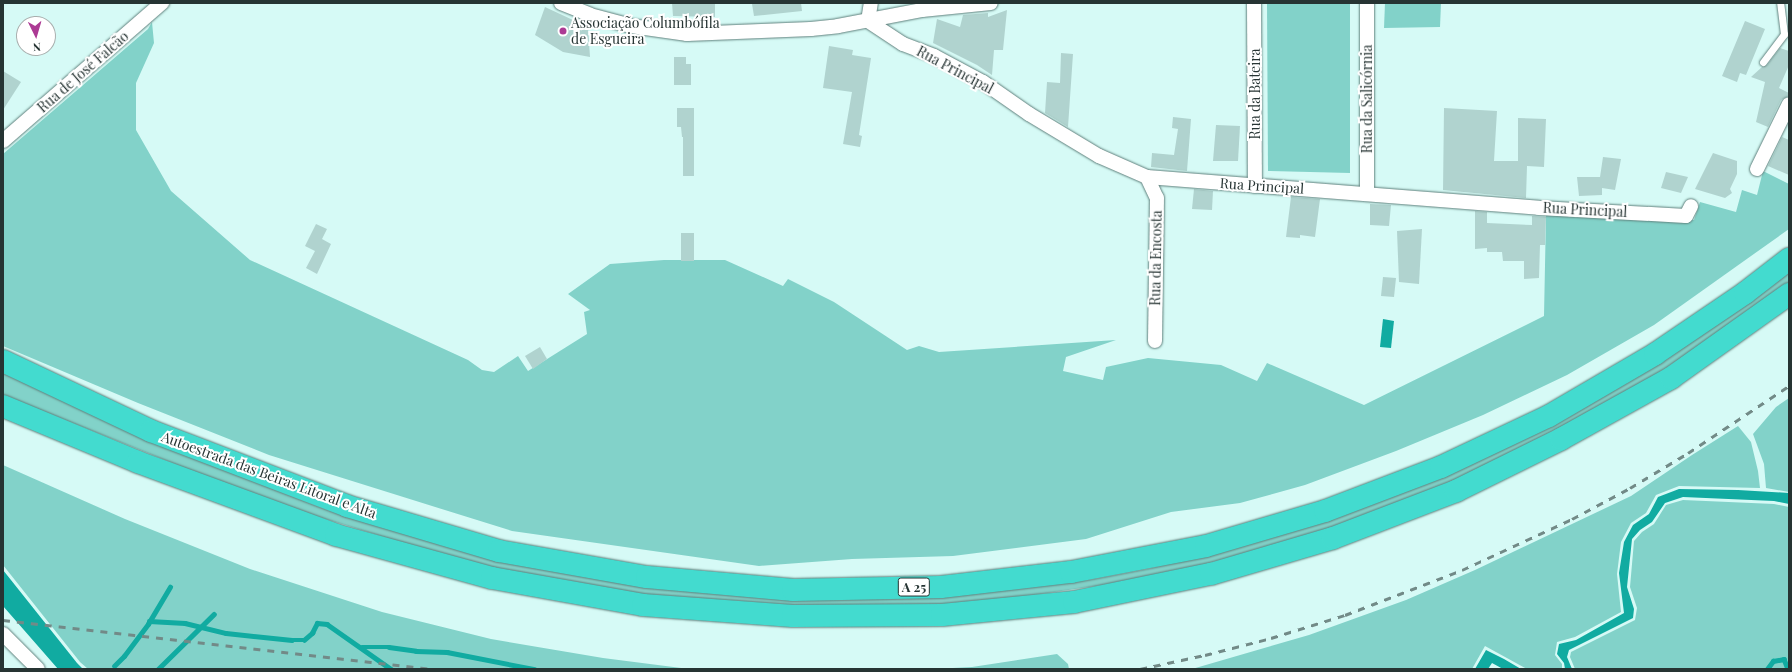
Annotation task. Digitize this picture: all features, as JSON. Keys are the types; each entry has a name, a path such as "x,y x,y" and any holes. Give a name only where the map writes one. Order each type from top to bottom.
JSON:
{"highway":[{"name":"Autoestrada das Beiras Litoral e Alta","path":"3,361 151,431 347,506 499,551 647,577 793,590 940,587 1071,572 1206,546 1325,511 1441,467 1549,416 1654,354 1745,293 1789,259"},
{"name":"A 25","path":"3,406 138,462 336,535 492,578 643,605 793,616 942,615 1081,600 1211,574 1333,538 1456,491 1561,439 1671,378 1789,294"}],"street":[{"name":"Rua de José Falcão","path":"3,140 162,3"},
{"path":"561,3 590,15 631,26 687,34 811,29 868,21 922,10 991,3"},
{"path":"868,21 871,3"},
{"name":"Rua da Bateira","path":"1254,3 1255,186"},
{"name":"Rua da Salicórnia","path":"1367,3 1367,194"},
{"name":"Rua Principal","path":"868,21 903,44 934,56 983,82 1029,114 1099,156 1147,177 1539,208 1686,216 1691,206"},
{"path":"1758,169 1789,104"},
{"name":"Rua da Encosta","path":"1147,177 1157,198 1155,341"},
{"path":"3,634 38,669"}],"lane":[{"path":"1763,62 1784,34 1780,3"}],"shaded area":[{"path":"1267,3 1350,3 1350,173 1268,171"},
{"path":"1385,3 1441,3 1440,27 1384,28"},
{"path":"152,22 154,43 136,83 136,130 171,191 250,260 468,360 482,370 494,372 518,356 528,371 587,334 584,312 590,310 568,294 610,264 664,260 725,260 783,286 788,279 834,302 907,350 919,346 939,352 1116,340 1066,357 1063,371 1103,380 1106,367 1148,358 1221,365 1257,381 1267,363 1364,405 1544,316 1546,215 1694,220 1700,202 1736,212 1742,190 1757,195 1763,171 1789,184 1789,229 1654,325 1567,375 1483,415 1396,451 1305,485 1240,503 1171,512 1086,539 953,556 852,559 759,566 512,531 269,455 138,403 3,346 3,154 148,29"},
{"path":"1789,272 1789,284 1666,368 1606,404 1458,479 1378,512 1288,542 1137,580 1034,595 930,606 784,607 646,595 526,575 459,560 319,517 205,476 3,395 3,372 159,445 327,510 460,550 583,576 1010,590 1089,580 1148,569 1241,546 1378,502"},
{"path":"1383,319 1394,321 1391,348 1380,347"},
{"path":"1789,398 1789,492 1766,488 1764,464 1753,434 1776,407"},
{"path":"1738,426 1751,442 1758,471 1760,488 1679,486 1656,495 1646,513 1631,523 1621,542 1617,574 1621,612 1575,637 1557,642 1555,655 1562,664 1562,669 1527,669 1485,646 1472,669 1192,669 1309,635 1406,600 1475,570 1631,496"},
{"path":"3,465 125,519 250,569 382,612 491,639 603,658 689,669 88,669 80,662 3,565"},
{"path":"1679,489 1789,493 1789,504 1774,501 1683,497 1665,503 1652,522 1640,530 1632,539 1627,587 1634,609 1633,618 1569,650 1567,657 1572,669 1565,669 1564,663 1557,654 1559,644 1576,640 1624,613 1619,573 1624,542 1633,525 1649,514 1658,497"},
{"path":"1683,500 1774,504 1789,507 1789,669 1575,669 1570,657 1571,652 1635,620 1637,608 1630,587 1634,541 1642,532 1654,524 1666,505"},
{"path":"3,570 83,669 58,669 3,606"},
{"path":"1486,650 1521,669 1503,669 1492,663 1488,669 1475,669"},
{"path":"1057,654 1068,664 1069,669 933,669 972,667"}],"building":[{"path":"672,3 715,3 715,17 673,16"},
{"path":"801,3 802,11 754,16 752,4"},
{"name":"Associação Columbófila de Esgueira","path":"545,7 588,27 590,57 563,52 535,35"},
{"path":"1007,10 1003,50 994,50 992,75 977,65 933,43 937,19 960,27 963,15 988,13 988,17"},
{"path":"1745,21 1765,29 1746,75 1740,73 1737,82 1722,76"},
{"path":"829,46 853,50 852,55 871,58 859,135 862,136 860,147 843,144 852,92 823,88"},
{"path":"1780,48 1789,51 1789,65 1779,88 1789,93 1789,96 1781,100 1768,127 1756,122 1765,82 1751,77 1762,67 1767,65"},
{"path":"1061,53 1073,54 1068,127 1045,113 1047,82 1060,83"},
{"path":"674,57 686,57 686,64 691,64 691,85 674,85"},
{"path":"3,71 21,82 3,110"},
{"path":"677,108 694,108 694,176 683,176 683,137 681,127 677,127"},
{"path":"1444,108 1497,111 1494,161 1518,161 1518,118 1546,119 1544,167 1527,166 1526,198 1443,190"},
{"path":"1173,117 1191,119 1187,171 1151,167 1152,153 1174,155 1178,129 1172,128"},
{"path":"1216,125 1240,126 1238,161 1213,161"},
{"path":"1782,137 1789,140 1789,175 1768,166"},
{"path":"1713,153 1737,161 1737,174 1730,189 1732,193 1725,198 1695,189"},
{"path":"1603,157 1621,159 1615,190 1602,188 1602,195 1579,196 1577,177 1600,177"},
{"path":"1666,172 1688,177 1681,193 1661,188"},
{"path":"1194,189 1213,191 1212,210 1192,209"},
{"path":"1291,197 1320,199 1315,237 1300,235 1300,238 1286,237"},
{"path":"1370,204 1391,205 1389,226 1370,225"},
{"path":"1475,211 1487,212 1487,223 1532,225 1532,216 1546,217 1545,245 1540,245 1539,278 1524,279 1524,261 1503,261 1502,252 1487,252 1487,248 1475,249"},
{"path":"316,224 327,229 322,239 331,244 317,274 306,268 315,251 305,246"},
{"path":"1422,229 1419,284 1399,282 1397,231"},
{"path":"681,233 694,233 694,261 681,261"},
{"path":"1383,277 1396,278 1394,297 1381,296"},
{"path":"540,347 547,359 533,369 525,356"}],"waterway":[{"path":"114,666 124,656 148,624 170,587"},
{"path":"158,669 214,614"},
{"path":"149,621 185,623 226,633 292,640 304,640 312,633 317,623 327,624 391,669"},
{"path":"362,647 389,647 416,651 447,652 534,669"},
{"path":"1767,669 1773,661 1784,659 1788,669"}],"railway":[{"path":"1140,669 1205,655 1271,638 1345,615 1462,570 1572,519 1630,488 1688,453 1789,386"},
{"path":"3,620 432,669"}],"place":[{"name":"Associação Columbófila de Esgueira","path":"563,31"}]}
